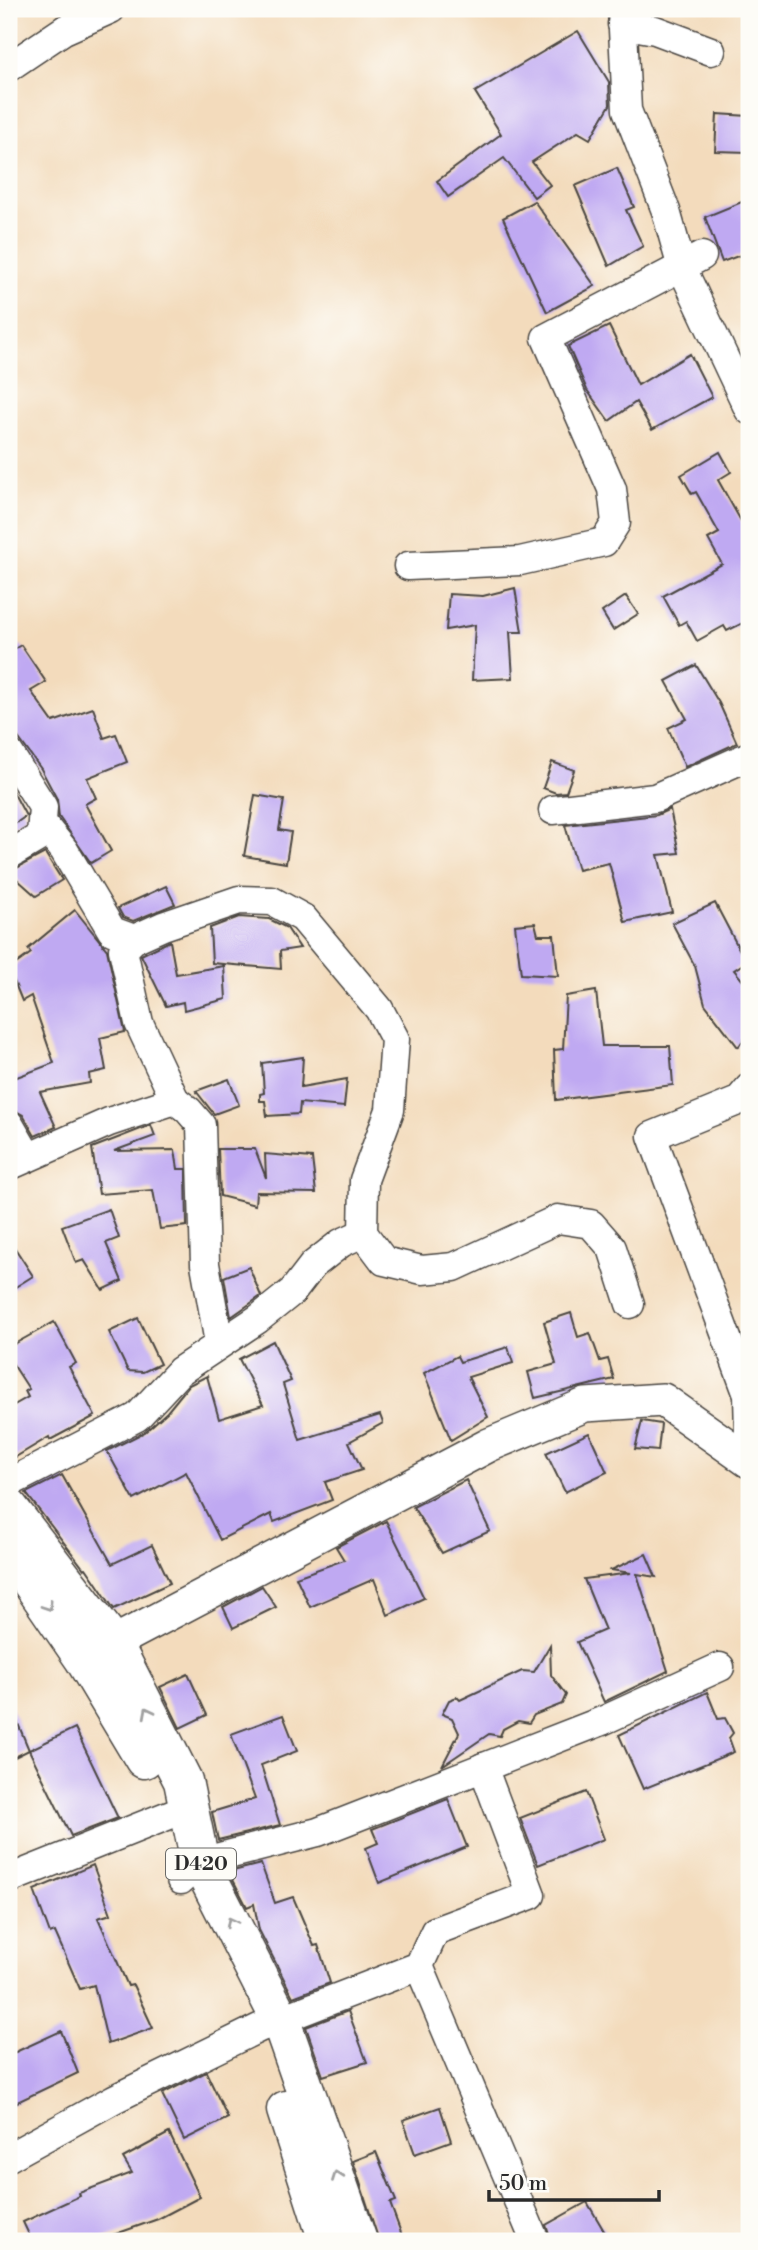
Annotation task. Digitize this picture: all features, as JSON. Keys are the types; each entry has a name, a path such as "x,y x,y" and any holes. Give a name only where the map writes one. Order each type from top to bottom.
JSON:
{"highway":[{"name":"D420","path":"9,1508 183,1782 190,1871"},
{"name":"D420","path":"14,1567 98,1651 174,1812 190,1871 270,2024 358,2241"},
{"name":"D420","path":"270,2024 328,2241"}],"street":[{"path":"9,67 64,30 111,9"},
{"path":"711,51 622,17 628,110 666,211 692,262 749,410"},
{"path":"408,566 520,561 604,542 617,523 612,489 546,338 692,262"},
{"path":"9,753 43,807 41,836 9,855"},
{"path":"553,810 655,798 749,756"},
{"path":"43,824 64,850 112,931 134,939"},
{"path":"219,1343 205,1264 201,1125 175,1100 139,1023 123,950 134,939 239,900 272,901 303,918 379,1009 395,1039 390,1110 364,1180 363,1233 384,1261 422,1270 454,1267 558,1219 591,1224 612,1248 630,1304"},
{"path":"749,1088 738,1101 652,1136 748,1395 749,1434"},
{"path":"9,1124 18,1161 109,1122 175,1100"},
{"path":"9,1483 137,1417 180,1371 258,1319 293,1291 313,1265 363,1233"},
{"path":"98,1651 489,1445 585,1405 663,1400 749,1461"},
{"path":"190,1871 318,1832 602,1721 720,1667"},
{"path":"9,2157 114,2099 270,2024 419,1966 435,1931 531,1895 483,1767"},
{"path":"9,1879 174,1812"},
{"path":"419,1966 536,2241"}],"building":[{"path":"578,31 609,82 610,105 590,139 578,132 532,162 550,185 534,197 504,158 448,197 437,181 501,134 475,92"},
{"path":"717,114 749,116 749,152 715,151"},
{"path":"617,168 634,207 626,210 643,246 609,266 575,186"},
{"path":"749,199 749,252 722,262 705,217"},
{"path":"534,201 595,286 547,312 503,218"},
{"path":"609,326 638,385 690,354 712,397 652,430 636,402 609,421 587,390 568,346"},
{"path":"720,452 731,472 718,480 741,521 749,517 749,620 727,631 724,626 697,641 686,621 679,625 663,596 722,564 708,539 719,533 696,492 692,494 681,475"},
{"path":"515,588 522,632 510,632 513,678 472,680 475,625 446,630 449,594 483,596"},
{"path":"626,596 638,614 613,630 602,612"},
{"path":"21,645 46,682 31,691 53,722 93,708 104,738 116,734 127,762 87,778 96,798 85,804 111,851 91,863 59,817 57,799 41,769 9,725 9,652"},
{"path":"696,665 719,703 737,743 685,767 668,728 687,719 666,681"},
{"path":"552,762 574,770 566,792 556,793 543,788"},
{"path":"12,790 26,816 9,828 9,792"},
{"path":"255,795 284,800 279,830 291,832 286,863 244,856"},
{"path":"670,809 679,853 658,855 672,912 625,922 609,863 578,870 565,825 657,815"},
{"path":"45,853 62,880 36,896 9,872"},
{"path":"166,886 175,904 133,921 123,917 118,908"},
{"path":"715,903 746,962 734,970 749,988 749,1033 738,1047 705,1004 695,966 672,923"},
{"path":"75,910 107,950 125,1032 100,1038 106,1070 89,1074 90,1083 40,1092 56,1127 35,1136 23,1115 9,1107 9,1080 54,1063 31,996 22,1001 9,969 31,953 28,949"},
{"path":"239,917 269,919 287,928 300,948 280,951 281,969 212,963 210,928"},
{"path":"535,923 538,935 554,935 558,976 521,974 515,925"},
{"path":"170,941 176,974 224,966 226,999 184,1010 183,1002 166,1006 141,955"},
{"path":"596,991 602,1046 670,1046 673,1085 556,1100 554,1050 563,1049 566,996"},
{"path":"303,1057 301,1087 347,1079 344,1107 300,1103 299,1114 267,1116 265,1101 260,1101 260,1094 264,1093 262,1063"},
{"path":"229,1079 239,1105 214,1114 196,1091"},
{"path":"151,1125 155,1136 114,1151 175,1150 178,1169 186,1169 187,1226 160,1229 153,1190 99,1194 92,1148"},
{"path":"218,1149 255,1149 266,1178 265,1154 312,1158 316,1193 256,1192 255,1205 220,1196"},
{"path":"109,1209 119,1238 106,1243 122,1281 103,1290 84,1260 76,1263 62,1226"},
{"path":"9,1239 33,1276 9,1291"},
{"path":"249,1267 261,1296 231,1317 224,1277"},
{"path":"571,1313 578,1337 590,1333 600,1361 608,1359 614,1379 535,1398 528,1372 556,1364 544,1322"},
{"path":"138,1318 160,1364 143,1372 128,1371 109,1332"},
{"path":"54,1322 76,1363 69,1367 95,1416 50,1440 49,1437 9,1461 9,1408 28,1397 25,1391 29,1389 9,1358 9,1347"},
{"path":"273,1341 291,1381 283,1384 300,1440 380,1415 383,1423 349,1442 362,1470 325,1482 332,1500 274,1522 271,1514 220,1540 186,1472 134,1500 107,1451 145,1432 167,1412 189,1385 207,1376 219,1419 263,1405 239,1359"},
{"path":"508,1347 513,1363 468,1377 488,1417 451,1440 424,1373 457,1356 460,1362"},
{"path":"642,1421 661,1424 658,1451 635,1449"},
{"path":"589,1433 607,1472 565,1492 546,1453"},
{"path":"62,1475 112,1564 152,1545 170,1583 114,1609 86,1568 84,1569 26,1493"},
{"path":"466,1480 490,1531 442,1553 413,1507"},
{"path":"386,1521 424,1598 388,1615 374,1579 310,1607 296,1577 344,1560 336,1547"},
{"path":"646,1554 656,1577 637,1574 668,1671 604,1702 577,1642 605,1630 584,1579 631,1573 611,1570"},
{"path":"262,1586 276,1607 233,1628 223,1607"},
{"path":"550,1645 551,1675 566,1695 562,1704 534,1715 529,1723 518,1721 503,1729 500,1736 489,1734 442,1766 459,1733 452,1718 442,1714 449,1700 457,1697 460,1700 522,1671 534,1672"},
{"path":"188,1674 207,1715 180,1728 160,1687"},
{"path":"707,1692 718,1719 725,1718 733,1733 729,1738 734,1752 643,1789 619,1735"},
{"path":"9,1702 29,1750 9,1760"},
{"path":"283,1715 297,1751 261,1765 280,1825 218,1840 212,1812 255,1799 231,1734"},
{"path":"75,1728 118,1818 71,1836 29,1750"},
{"path":"586,1792 604,1839 538,1865 520,1818"},
{"path":"448,1799 467,1847 379,1883 366,1848 378,1843 372,1829"},
{"path":"261,1864 275,1903 293,1897 314,1946 318,1945 330,1983 293,1997 259,1930 254,1904 247,1907 229,1872"},
{"path":"93,1865 111,1914 98,1918 128,1986 133,1985 153,2028 108,2044 94,1985 80,1989 55,1932 50,1934 34,1890"},
{"path":"348,2011 367,2062 323,2076 306,2027"},
{"path":"61,2031 78,2073 9,2106 9,2055"},
{"path":"206,2072 228,2118 184,2140 162,2094"},
{"path":"440,2107 451,2141 415,2154 403,2120"},
{"path":"169,2133 200,2197 158,2219 96,2241 32,2241 23,2222 80,2196 79,2193 132,2173 123,2158"},
{"path":"376,2152 396,2201 390,2203 404,2241 379,2241 353,2161"},
{"path":"587,2202 610,2241 551,2241 546,2225"}]}
